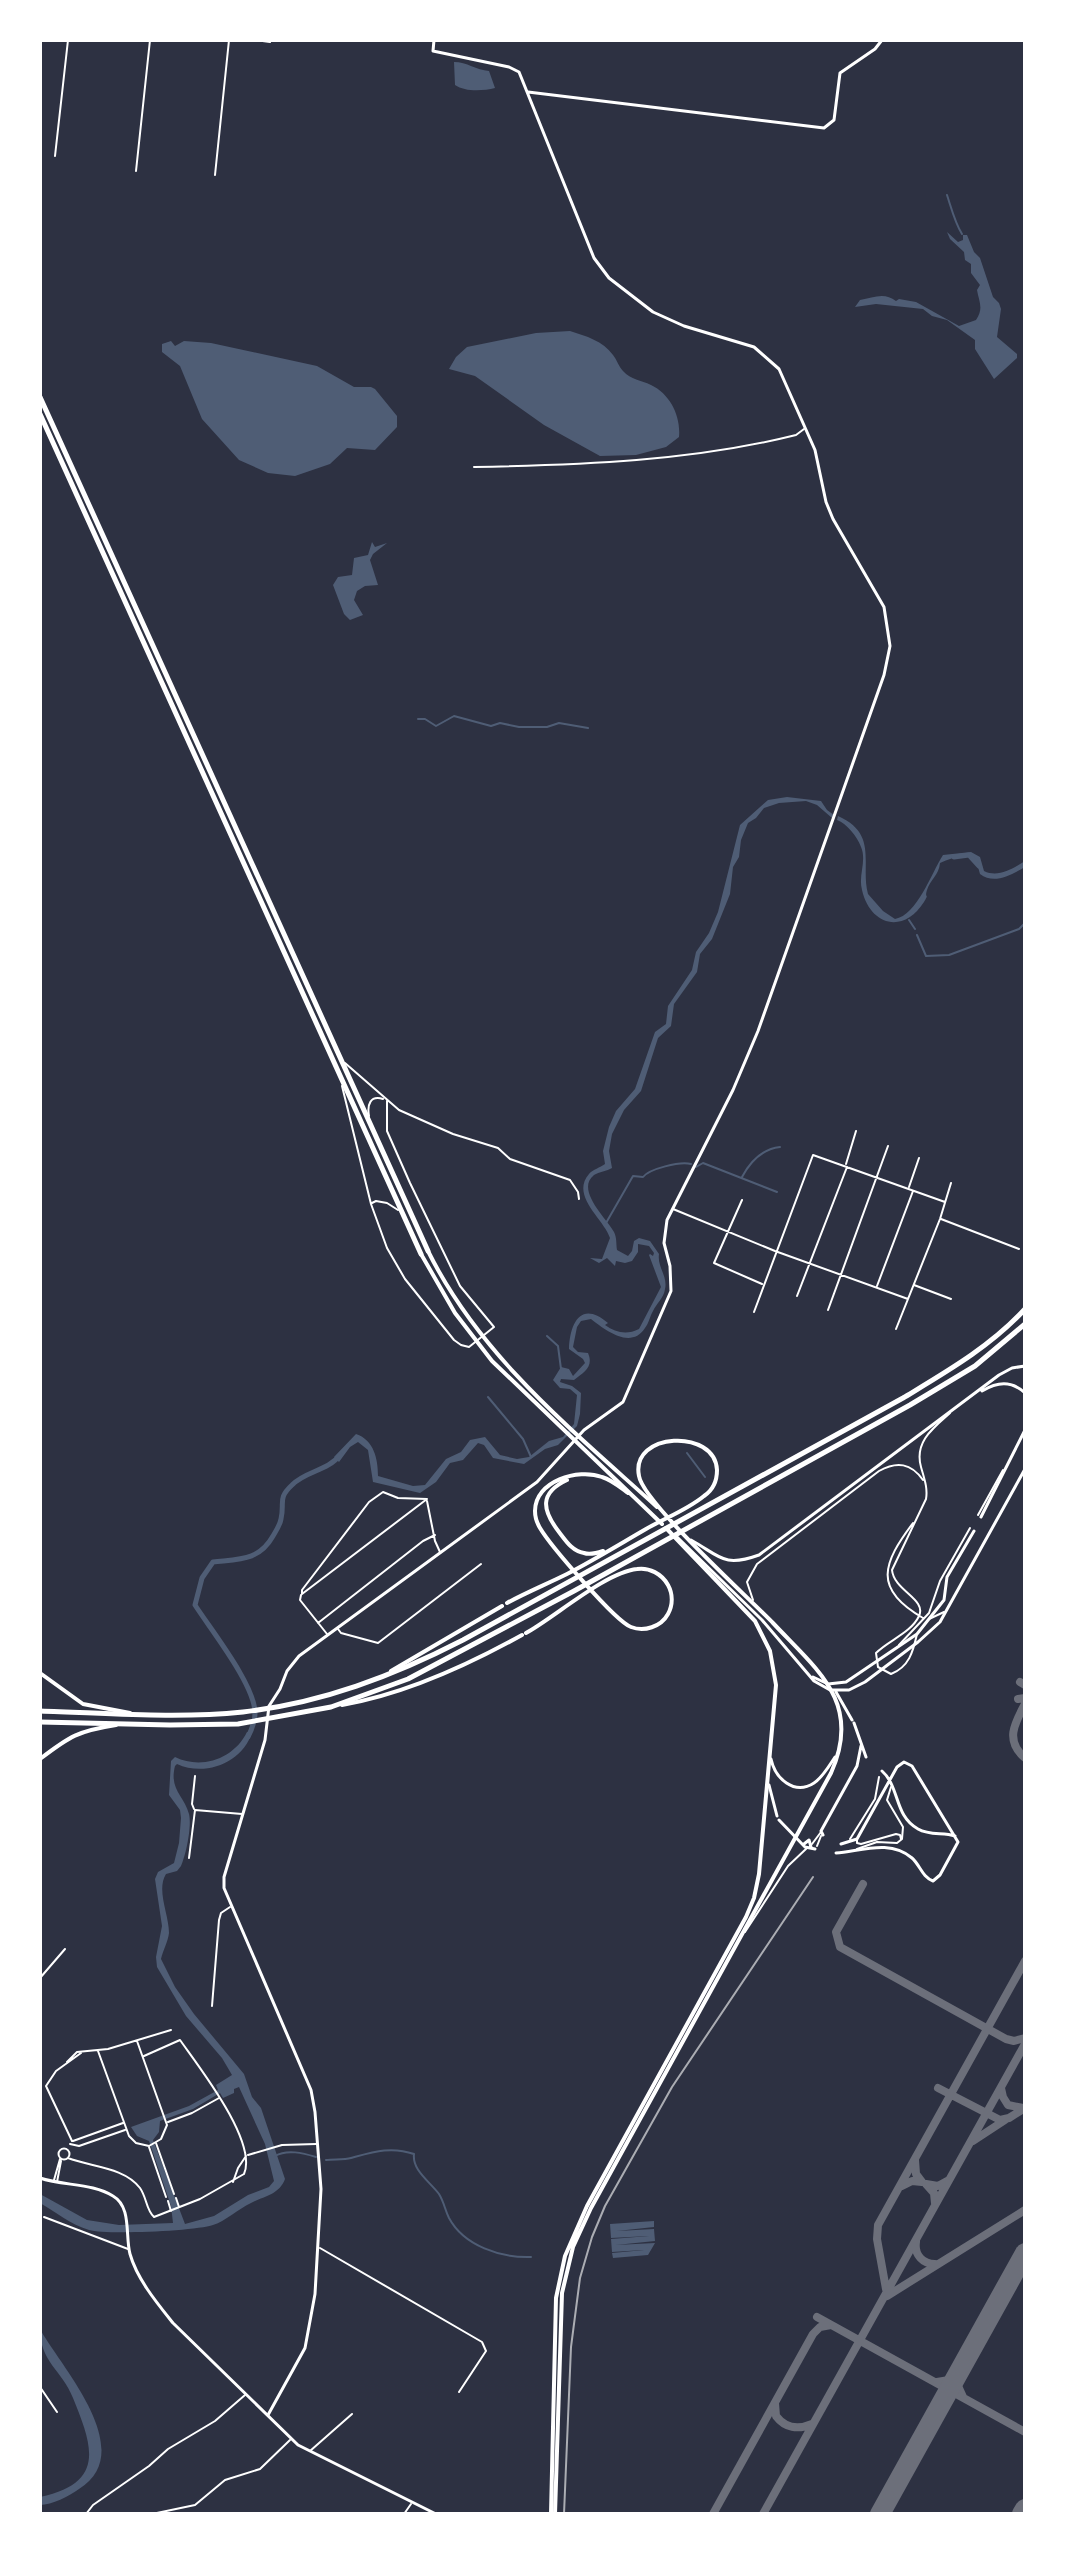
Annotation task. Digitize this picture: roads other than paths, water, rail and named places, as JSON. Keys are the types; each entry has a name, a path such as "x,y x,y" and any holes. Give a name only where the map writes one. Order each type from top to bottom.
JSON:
{"highway":[{"path":"40,397 428,1251"},
{"path":"40,414 421,1254"},
{"path":"40,1711 240,1712 275,1707 360,1686 402,1670 463,1640 969,1358 1025,1309"},
{"path":"40,1722 238,1724 331,1707 373,1693 440,1663 946,1384 975,1366 1025,1324"}],"main road":[{"path":"428,1251 452,1296 486,1344 755,1603 826,1679 838,1706 839,1750 831,1773 573,2247 564,2277 561,2311 553,2514"},
{"path":"421,1254 481,1348 662,1524 755,1621 764,1636 776,1676 756,1889 746,1917 587,2206 565,2256 556,2298 553,2514"},
{"path":"360,1686 703,1497 716,1481 717,1467 712,1455 702,1446 662,1442 641,1458 638,1470 640,1483 657,1507"},
{"path":"331,1707 359,1702 413,1684 524,1634 596,1588 634,1569 650,1570 661,1576 668,1586 672,1598 664,1619 652,1627 640,1629 623,1622 604,1602 565,1559 541,1529 535,1508 539,1495 549,1485 573,1477 601,1476 635,1499"},
{"path":"573,1477 555,1486 549,1494 546,1504 550,1521 578,1552 595,1553 614,1547"},
{"path":"40,1673 83,1704 132,1713"},
{"path":"40,1759 82,1731 125,1724"}],"street":[{"path":"55,156 68,40"},
{"path":"136,171 150,40"},
{"path":"215,175 229,40"},
{"path":"255,40 270,42"},
{"path":"268,2416 307,2342 320,2248 321,2189 311,2090 224,1888 224,1877 265,1740 272,1700 292,1663 537,1482 584,1430 623,1402 671,1291 670,1266 663,1234 672,1209 745,1063 833,824 884,675 890,646 881,601 833,519 826,502 820,463 779,369 754,347 668,320 633,297 600,267 519,72 513,68 433,51 434,40"},
{"path":"528,92 824,128 834,120 840,73 875,49 882,40"},
{"path":"474,467 628,461 736,449 796,435 806,428"},
{"path":"341,1078 371,1204 387,1248 398,1268 454,1340 469,1347 494,1327 460,1286 410,1183 387,1131 386,1100 342,1059"},
{"path":"370,1122 369,1103 377,1097 386,1100 431,1125 498,1148 510,1159 570,1180 579,1199"},
{"path":"797,1296 856,1131"},
{"path":"828,1310 888,1146"},
{"path":"754,1312 813,1155 945,1202"},
{"path":"908,1188 919,1158"},
{"path":"896,1329 951,1183"},
{"path":"876,1288 914,1190"},
{"path":"370,1196 392,1205 405,1217"},
{"path":"742,1200 714,1263 762,1284"},
{"path":"371,1204 376,1201"},
{"path":"672,1209 775,1251 908,1299"},
{"path":"940,1219 1019,1249"},
{"path":"913,1284 951,1299"},
{"path":"691,1540 722,1560 759,1555 1008,1370 1025,1366"},
{"path":"968,1400 1000,1383 1016,1386 1025,1393"},
{"path":"917,1634 910,1658 898,1671 891,1674 878,1667 876,1653 906,1631 921,1612 914,1598 897,1586 892,1570 926,1499 919,1457 922,1443 951,1413"},
{"path":"980,1516 996,1491 1003,1470 1025,1430"},
{"path":"755,1603 747,1582 757,1564 879,1471 895,1464 907,1466 919,1474 926,1485"},
{"path":"662,1524 744,1601 804,1670 825,1688 839,1691 854,1688 925,1637 940,1622 1025,1469"},
{"path":"328,1635 300,1600 302,1590 369,1502 380,1493 398,1498 427,1499"},
{"path":"427,1499 440,1552"},
{"path":"302,1594 427,1499"},
{"path":"919,1516 896,1548 886,1572 889,1584 915,1613 928,1620 939,1617 950,1604"},
{"path":"804,1670 822,1682 837,1684 855,1677 917,1634 944,1600 947,1577 972,1530"},
{"path":"905,1642 929,1613 940,1581 972,1530"},
{"path":"318,1623 362,1586 435,1535"},
{"path":"337,1628 341,1633 378,1643 481,1564"},
{"path":"826,1679 853,1721 866,1757"},
{"path":"744,1933 759,1915 788,1866 822,1834 857,1766 861,1746"},
{"path":"770,1755 780,1778 792,1786 803,1787 818,1779 839,1750"},
{"path":"836,1853 877,1847 894,1849 907,1854 927,1878 935,1881 957,1845 956,1837 912,1766 904,1762 897,1767 857,1839 843,1844"},
{"path":"857,1766 863,1763"},
{"path":"882,1771 892,1786 900,1811 909,1823 921,1831 956,1837"},
{"path":"768,1774 771,1801 778,1818 793,1836 811,1847"},
{"path":"189,1858 195,1810 192,1804 195,1776"},
{"path":"843,1844 856,1832 875,1799 879,1777"},
{"path":"892,1786 887,1798 903,1827 901,1841"},
{"path":"195,1810 243,1814"},
{"path":"857,1839 857,1843 894,1834 900,1835 901,1841"},
{"path":"848,1852 868,1844 901,1841"},
{"path":"212,2006 219,1920 221,1913 230,1907"},
{"path":"40,1978 65,1949"},
{"path":"98,2051 171,2030"},
{"path":"61,2159 68,2158 117,2172 132,2180 144,2194 152,2216 179,2208 233,2182 246,2171 247,2155 215,2091 179,2039 144,2056"},
{"path":"126,2129 79,2146 71,2142 46,2086 73,2053 94,2048 98,2051 126,2129 134,2141 149,2145 156,2143 164,2134 165,2115 137,2041"},
{"path":"166,2121 192,2113 218,2097"},
{"path":"68,2158 67,2150 71,2142 124,2122"},
{"path":"156,2143 179,2208"},
{"path":"233,2182 247,2155 282,2145 317,2144"},
{"path":"149,2145 172,2211"},
{"path":"55,2183 60,2151 67,2150"},
{"path":"40,2178 110,2194 121,2202 129,2250 139,2273 173,2323 291,2439 436,2514"},
{"path":"44,2217 129,2250"},
{"path":"320,2248 482,2342 486,2348 484,2356 459,2392"},
{"path":"40,2387 57,2412"},
{"path":"86,2514 93,2505 168,2449 215,2421 246,2394"},
{"path":"309,2451 352,2414"},
{"path":"152,2514 195,2505 225,2480 260,2469 291,2439"},
{"path":"404,2514 411,2502"}],"water":[{"path":"454,62 489,71 495,88 474,90 455,85"},
{"path":"947,232 958,242 963,240 963,235 967,235 1001,309 997,337 1017,354 1017,358 994,379 975,349 975,340 947,320 932,316 923,309 876,304 855,307 860,300 883,296 896,301 916,302 959,326 976,320 980,308 977,290 980,285 971,273 971,264 965,260 964,252"},
{"path":"570,331 599,343 609,350 626,374 664,394 676,414 679,437 666,447 636,455 600,456 544,425 475,376 449,369 467,347 536,333"},
{"path":"171,341 175,346 184,341 211,343 317,366 354,387 375,389 397,416 397,427 375,450 347,448 330,464 295,476 268,473 239,460 202,419 180,366 162,352 162,344"},
{"path":"372,542 375,547 387,543 370,560 378,585 365,586 357,591 354,600 363,615 350,620 344,614 333,585 338,577 352,575 354,558 368,555"},
{"path":"787,797 821,801 834,815 832,818 817,805 806,801 779,803 764,808 748,823 741,840 739,857 733,867 730,894 712,939 700,954 697,972 674,1004 671,1026 658,1038 641,1091 624,1110 612,1134 609,1151 612,1168 594,1175 589,1181 590,1196 614,1232 617,1250 628,1256 634,1241 639,1238 650,1241 659,1254 665,1289 646,1326 639,1334 625,1338 591,1319 581,1321 573,1347 578,1352 588,1353 589,1366 574,1380 561,1379 560,1382 581,1393 577,1426 558,1445 545,1449 524,1464 493,1458 484,1445 478,1443 463,1460 450,1463 436,1482 420,1493 373,1482 368,1450 358,1442 339,1462 334,1457 356,1434 367,1441 374,1451 378,1476 413,1486 425,1485 446,1459 461,1452 470,1440 485,1437 500,1455 517,1459 529,1457 549,1441 563,1437 574,1424 577,1395 570,1389 560,1388 553,1380 561,1367 569,1369 573,1376 585,1363 569,1349 572,1331 579,1318 591,1314 608,1323 605,1325 609,1328 622,1332 639,1329 661,1287 649,1255 653,1256 654,1253 649,1246 638,1244 638,1252 632,1261 616,1261 615,1266 607,1258 599,1263 590,1258 602,1259 610,1238 586,1199 584,1182 591,1172 605,1164 603,1151 616,1111 635,1089 655,1032 666,1024 668,1006 692,970 696,952 709,933 718,912 740,825 768,800"},
{"path":"838,816 851,823 863,841 868,894 895,919 903,916 917,902 943,855 971,852 980,857 984,871 994,874 1005,872 1025,861 1025,867 1002,878 991,879 980,874 976,860 972,858 958,857 944,861 940,863 928,886 927,897 916,912 907,919 888,922 872,911 866,902 861,884 861,847 851,831 837,820"},
{"path":"247,1732 252,1732 240,1752 222,1764 199,1769 175,1766 174,1781 187,1807 190,1826 181,1866 177,1871 166,1874 163,1880 169,1933 161,1959 175,1987 194,2014 244,2074 252,2097 261,2108 285,2179 275,2192 213,2225 151,2232 89,2230 40,2203 40,2194 87,2220 119,2225 173,2223 171,2206 149,2141 137,2136 131,2127 189,2106 218,2090 216,2085 232,2075 222,2058 186,2016 157,1967 162,1926 155,1879 158,1872 174,1863 179,1843 180,1810 169,1795 171,1761 175,1757 195,1762 216,1760 241,1741","holes":["239,2087 265,2144 274,2181 269,2187 248,2195 214,2216 185,2224 153,2140 159,2132 160,2121 193,2109 220,2093 223,2098"]},
{"path":"654,2221 654,2227 617,2231 654,2229 655,2241 616,2245 655,2243 648,2255 613,2258 612,2253 644,2250 612,2252 611,2239 649,2236 611,2238 610,2224"},
{"path":"40,2329 90,2409 99,2431 101,2453 96,2473 79,2489 60,2500 40,2505 40,2497 61,2491 85,2472 89,2446 68,2388 44,2350"}],"waterway":[{"path":"947,195 962,234"},
{"path":"418,719 425,719 436,726 454,716 491,726 500,723 547,727 559,723 588,728"},
{"path":"954,857 969,855 979,866"},
{"path":"909,920 915,929"},
{"path":"917,935 926,956 949,955 1019,929 1025,923"},
{"path":"742,1177 757,1157 780,1147"},
{"path":"696,1167 703,1163 777,1192"},
{"path":"606,1223 633,1176 643,1177 651,1171 673,1165 691,1164"},
{"path":"547,1336 558,1346 561,1369"},
{"path":"488,1397 523,1439 531,1457"},
{"path":"687,1453 705,1477"},
{"path":"248,1737 255,1713 253,1701 240,1673 195,1605 202,1578 213,1562 240,1559 261,1550 279,1526 287,1490 297,1480 340,1455"},
{"path":"326,2160 348,2159 390,2150 414,2154 418,2170 439,2194 449,2218 464,2236 496,2252 531,2257"},
{"path":"275,2156 290,2152 316,2157"}],"railway":[{"path":"564,2514 571,2347 580,2278 592,2237 605,2206 672,2087 813,1877"}]}
